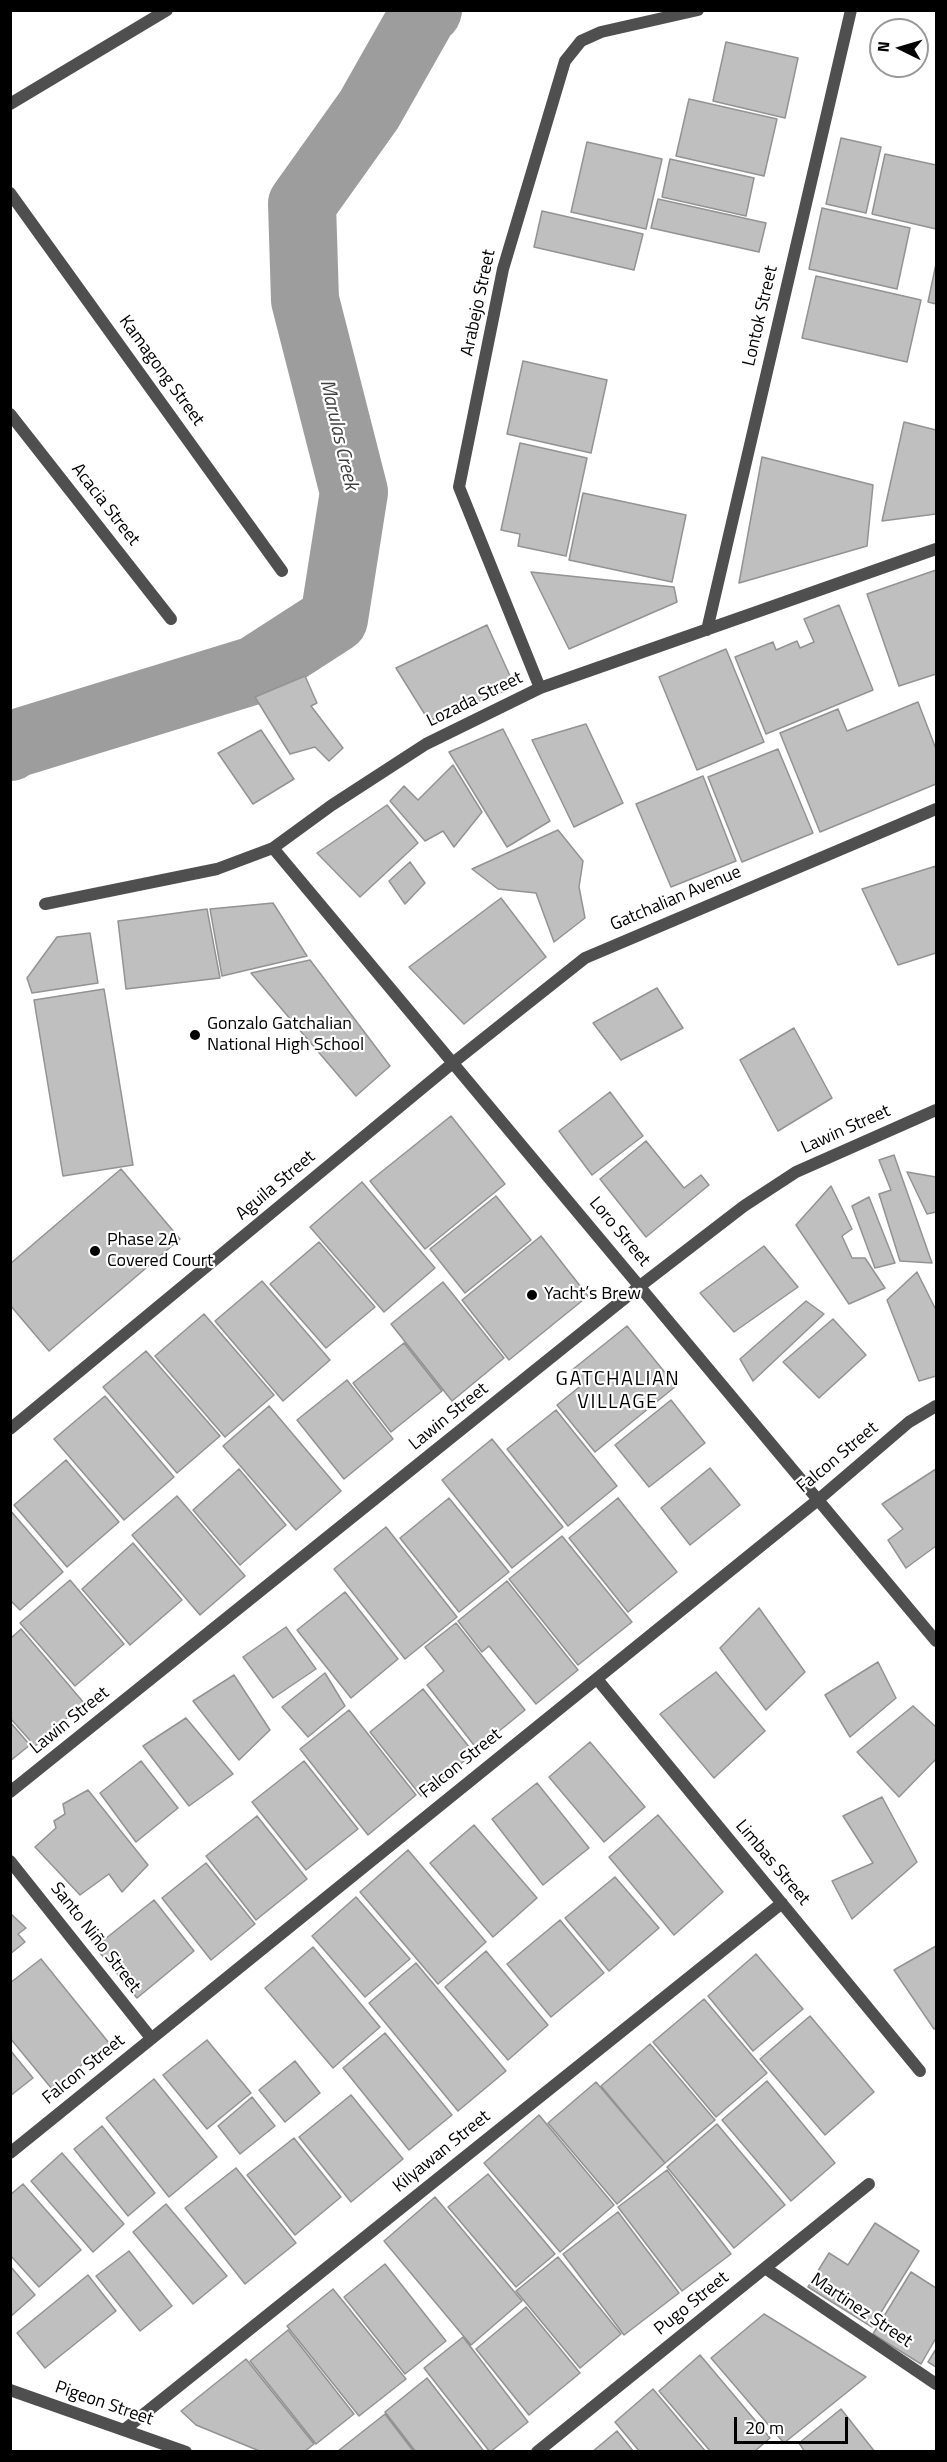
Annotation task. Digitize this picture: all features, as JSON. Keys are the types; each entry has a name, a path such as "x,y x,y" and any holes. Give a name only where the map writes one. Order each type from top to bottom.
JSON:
{"street":[{"path":"10,104 167,10"},
{"name":"Arabejo Street","path":"540,688 459,487 503,269 565,61 581,41 601,32 698,10"},
{"name":"Lontok Street","path":"707,630 851,10"},
{"name":"Kamagong Street","path":"10,193 282,571"},
{"name":"Acacia Street","path":"10,414 171,619"},
{"name":"Lozada Street","path":"45,903 217,869 273,848 426,744 540,688 936,549"},
{"name":"Gatchalian Avenue","path":"454,1062 585,957 936,809"},
{"name":"Loro Street","path":"273,848 936,1641"},
{"name":"Aguila Street","path":"10,1429 454,1062"},
{"name":"Lawin Street","path":"10,1792 640,1286 744,1206 796,1172 936,1110"},
{"name":"Falcon Street","path":"10,2153 819,1499 909,1422 936,1406"},
{"name":"Limbas Street","path":"597,1679 920,2071"},
{"name":"Santo Niño Street","path":"10,1861 151,2038"},
{"name":"Kilyawan Street","path":"124,2430 782,1903"},
{"name":"Pugo Street","path":"537,2451 869,2184"},
{"name":"Martinez Street","path":"765,2268 936,2384"},
{"name":"Pigeon Street","path":"10,2390 186,2451"}],"building":[{"path":"726,42 798,58 785,118 713,101"},
{"path":"689,99 777,119 764,176 676,156"},
{"path":"841,138 881,147 866,213 826,204"},
{"path":"587,142 662,159 646,229 571,212"},
{"path":"885,154 936,165 936,229 872,214"},
{"path":"670,159 754,178 746,216 662,197"},
{"path":"658,199 766,223 759,252 651,228"},
{"path":"822,208 910,228 897,289 809,269"},
{"path":"542,211 643,234 634,270 534,247"},
{"path":"936,264 936,304 928,302"},
{"path":"816,276 921,300 907,362 802,338"},
{"path":"523,361 607,380 591,453 507,434"},
{"path":"904,422 936,430 936,514 882,521"},
{"path":"520,443 587,458 566,556 518,546 520,534 501,530"},
{"path":"762,457 873,485 867,546 739,583"},
{"path":"583,493 686,515 672,582 569,560"},
{"path":"936,570 936,674 899,686 867,594"},
{"path":"531,572 674,587 677,602 569,649"},
{"path":"839,605 873,690 766,734 735,657 773,642 776,650 797,641 800,648 814,642 804,619"},
{"path":"487,625 515,687 429,721 396,668"},
{"path":"726,649 764,742 697,770 659,677"},
{"path":"305,676 317,703 311,706 343,748 329,761 315,747 290,754 255,697"},
{"path":"918,702 936,749 936,784 820,832 780,733 838,709 847,731"},
{"path":"586,724 623,803 574,827 532,740"},
{"path":"503,729 550,821 507,847 449,752"},
{"path":"261,730 294,779 253,804 218,753"},
{"path":"778,749 813,833 742,862 708,777"},
{"path":"453,765 482,812 454,847 443,831 425,841 390,801 404,786 418,800"},
{"path":"703,776 736,861 671,887 636,804"},
{"path":"387,805 418,843 360,897 317,853"},
{"path":"558,830 583,861 579,887 585,918 554,942 536,893 498,889 472,869"},
{"path":"410,862 425,883 405,904 389,881"},
{"path":"936,866 936,953 898,965 862,889"},
{"path":"501,898 546,957 464,1024 409,967"},
{"path":"273,903 307,956 222,976 210,909"},
{"path":"207,909 220,978 126,989 118,921"},
{"path":"90,933 98,983 32,993 27,978 57,937"},
{"path":"310,960 390,1066 356,1096 251,973"},
{"path":"657,988 683,1028 621,1060 593,1023"},
{"path":"104,989 133,1165 63,1176 34,1000"},
{"path":"794,1028 832,1098 778,1131 740,1060"},
{"path":"610,1092 643,1136 592,1175 559,1131"},
{"path":"451,1116 505,1184 425,1249 370,1181"},
{"path":"646,1141 684,1188 701,1175 709,1185 646,1237 600,1179"},
{"path":"894,1155 932,1263 900,1261 879,1194 891,1190 879,1160"},
{"name":"Phase 2A Covered Court","path":"121,1169 180,1239 49,1351 10,1305 10,1264"},
{"path":"907,1172 936,1177 936,1212 927,1214"},
{"path":"362,1182 435,1268 384,1312 310,1227"},
{"path":"831,1186 852,1229 842,1236 852,1258 865,1258 885,1288 849,1304 796,1225"},
{"path":"496,1196 531,1240 465,1293 430,1249"},
{"path":"869,1197 895,1263 875,1268 852,1206"},
{"path":"541,1236 588,1296 509,1360 462,1300"},
{"path":"319,1242 375,1307 326,1348 270,1284"},
{"path":"764,1246 798,1287 734,1332 700,1293"},
{"path":"917,1272 936,1310 936,1376 919,1381 887,1300"},
{"path":"262,1281 330,1360 283,1401 215,1321"},
{"path":"443,1282 504,1358 452,1401 391,1324"},
{"path":"806,1301 824,1314 753,1381 740,1359"},
{"path":"204,1314 274,1395 225,1437 155,1356"},
{"path":"833,1319 866,1355 819,1398 783,1362"},
{"path":"627,1326 676,1386 595,1452 557,1405 583,1384 572,1370"},
{"path":"404,1343 442,1391 391,1432 353,1383"},
{"path":"146,1351 220,1436 177,1473 103,1387"},
{"path":"347,1380 393,1439 344,1479 297,1420"},
{"path":"105,1396 174,1477 124,1520 54,1439"},
{"path":"671,1400 705,1443 649,1487 615,1445"},
{"path":"269,1406 341,1491 296,1530 223,1446"},
{"path":"556,1410 617,1486 568,1526 507,1449"},
{"path":"492,1439 563,1527 512,1568 442,1480"},
{"path":"66,1460 119,1522 67,1567 14,1505"},
{"path":"710,1468 740,1505 690,1545 661,1508"},
{"path":"239,1469 286,1525 240,1565 193,1510"},
{"path":"936,1469 936,1546 906,1568 888,1540 903,1529 882,1504"},
{"path":"177,1496 245,1576 200,1615 132,1535"},
{"path":"449,1498 509,1572 459,1612 400,1538"},
{"path":"618,1498 677,1572 628,1612 569,1538"},
{"path":"10,1510 63,1572 20,1610 10,1600"},
{"path":"386,1527 457,1617 405,1659 334,1569"},
{"path":"562,1536 632,1622 578,1665 509,1579"},
{"path":"133,1543 182,1600 130,1645 82,1589"},
{"path":"70,1580 124,1644 75,1686 20,1623"},
{"path":"507,1581 578,1670 536,1704 489,1646 482,1652 458,1621"},
{"path":"345,1592 398,1659 351,1698 297,1630"},
{"path":"759,1608 805,1672 766,1710 720,1648"},
{"path":"456,1623 525,1710 477,1749 427,1685 444,1671 425,1647"},
{"path":"286,1627 316,1669 273,1698 243,1657"},
{"path":"21,1629 84,1703 35,1746 10,1718 10,1639"},
{"path":"878,1662 896,1698 850,1737 825,1695"},
{"path":"716,1672 765,1731 714,1778 660,1714"},
{"path":"325,1673 345,1706 308,1737 282,1707"},
{"path":"234,1675 270,1730 239,1760 193,1701"},
{"path":"423,1689 474,1753 421,1796 370,1732"},
{"path":"913,1706 936,1727 936,1759 899,1797 857,1752"},
{"path":"349,1710 416,1795 368,1835 300,1749"},
{"path":"186,1718 233,1774 189,1806 143,1746"},
{"path":"10,1722 30,1745 10,1761"},
{"path":"590,1742 645,1807 604,1842 549,1777"},
{"path":"141,1761 178,1808 136,1842 100,1793"},
{"path":"304,1761 358,1829 306,1870 252,1802"},
{"path":"537,1783 589,1848 543,1885 492,1819"},
{"path":"88,1790 148,1865 122,1892 109,1874 80,1895 35,1847 56,1828 54,1821 65,1814 63,1804"},
{"path":"882,1797 917,1862 852,1919 832,1881 873,1863 843,1816"},
{"path":"658,1815 723,1892 674,1935 609,1857"},
{"path":"257,1816 307,1879 256,1920 206,1856"},
{"path":"474,1825 537,1898 493,1937 430,1863"},
{"path":"408,1850 486,1942 438,1984 360,1892"},
{"path":"206,1863 255,1924 211,1960 162,1898"},
{"path":"615,1877 659,1928 609,1971 565,1918"},
{"path":"356,1897 410,1959 365,1997 312,1936"},
{"path":"154,1900 194,1951 137,1998 95,1947"},
{"path":"10,1913 26,1928 18,1934 25,1942 10,1954"},
{"path":"560,1920 604,1973 551,2017 507,1964"},
{"path":"936,1946 936,2028 934,2029 894,1970"},
{"path":"313,1947 380,2027 333,2068 265,1988"},
{"path":"486,1951 548,2025 508,2060 445,1987"},
{"path":"756,1954 803,2009 753,2051 708,1996"},
{"path":"41,1959 109,2043 52,2089 10,2038 10,1983"},
{"path":"416,1963 506,2071 458,2111 369,2003"},
{"path":"704,1999 767,2073 716,2117 653,2042"},
{"path":"810,2016 874,2092 825,2135 760,2059"},
{"path":"385,2033 452,2115 409,2150 343,2068"},
{"path":"207,2040 251,2093 207,2129 163,2075"},
{"path":"650,2044 715,2120 665,2163 601,2086"},
{"path":"10,2050 33,2078 10,2096"},
{"path":"295,2061 320,2093 285,2122 259,2090"},
{"path":"154,2079 217,2157 169,2197 106,2118"},
{"path":"767,2081 835,2163 791,2201 722,2120"},
{"path":"596,2082 665,2163 617,2204 548,2123"},
{"path":"351,2095 403,2159 351,2202 299,2137"},
{"path":"252,2097 275,2126 240,2154 218,2126"},
{"path":"539,2115 614,2205 560,2252 484,2163"},
{"path":"717,2124 785,2205 734,2248 667,2167"},
{"path":"102,2126 155,2193 128,2216 74,2149"},
{"path":"294,2138 341,2197 295,2235 247,2175"},
{"path":"62,2153 124,2224 93,2252 31,2181"},
{"path":"236,2168 296,2243 245,2284 185,2208"},
{"path":"667,2170 731,2254 682,2291 618,2207"},
{"path":"488,2174 555,2254 516,2287 448,2207"},
{"path":"23,2184 81,2250 39,2287 10,2255 10,2195"},
{"path":"435,2197 522,2301 471,2345 384,2241"},
{"path":"166,2204 227,2276 193,2304 133,2232"},
{"path":"618,2212 679,2293 624,2335 563,2254"},
{"path":"875,2223 919,2251 872,2327 808,2287 829,2253 848,2265"},
{"path":"129,2251 172,2306 140,2331 96,2276"},
{"path":"558,2257 621,2334 580,2368 516,2291"},
{"path":"385,2264 446,2341 405,2374 344,2297"},
{"path":"10,2266 35,2295 10,2317"},
{"path":"911,2272 936,2288 936,2338 921,2364 873,2334"},
{"path":"88,2275 116,2311 45,2368 17,2333"},
{"path":"333,2289 406,2379 359,2416 287,2326"},
{"path":"526,2307 580,2373 529,2415 476,2349"},
{"path":"764,2314 866,2377 784,2443 711,2358"},
{"path":"288,2330 354,2414 316,2444 250,2361"},
{"path":"463,2337 528,2422 490,2452 424,2368"},
{"path":"936,2349 936,2367 928,2362"},
{"path":"700,2355 770,2438 754,2452 711,2452 659,2391"},
{"path":"246,2359 314,2444 304,2452 262,2452 196,2425 181,2411"},
{"path":"427,2378 483,2450 481,2452 416,2452 385,2412"},
{"path":"653,2389 706,2452 640,2452 615,2422"},
{"path":"841,2409 875,2452 805,2452 799,2443"},
{"path":"385,2414 414,2452 338,2451"},
{"path":"617,2431 634,2452 592,2452"}],"waterway":[{"name":"Marulas Creek","path":"10,747 255,670 334,619 354,492 305,300 302,204 369,110 424,13 428,10"}],"place":[{"name":"Gonzalo Gatchalian National High School","path":"195,1035"},
{"name":"Phase 2A Covered Court","path":"95,1251"},
{"name":"Yacht’s Brew","path":"532,1295"}],"district":[{"name":"GATCHALIAN VILLAGE","path":"618,1392"}]}
